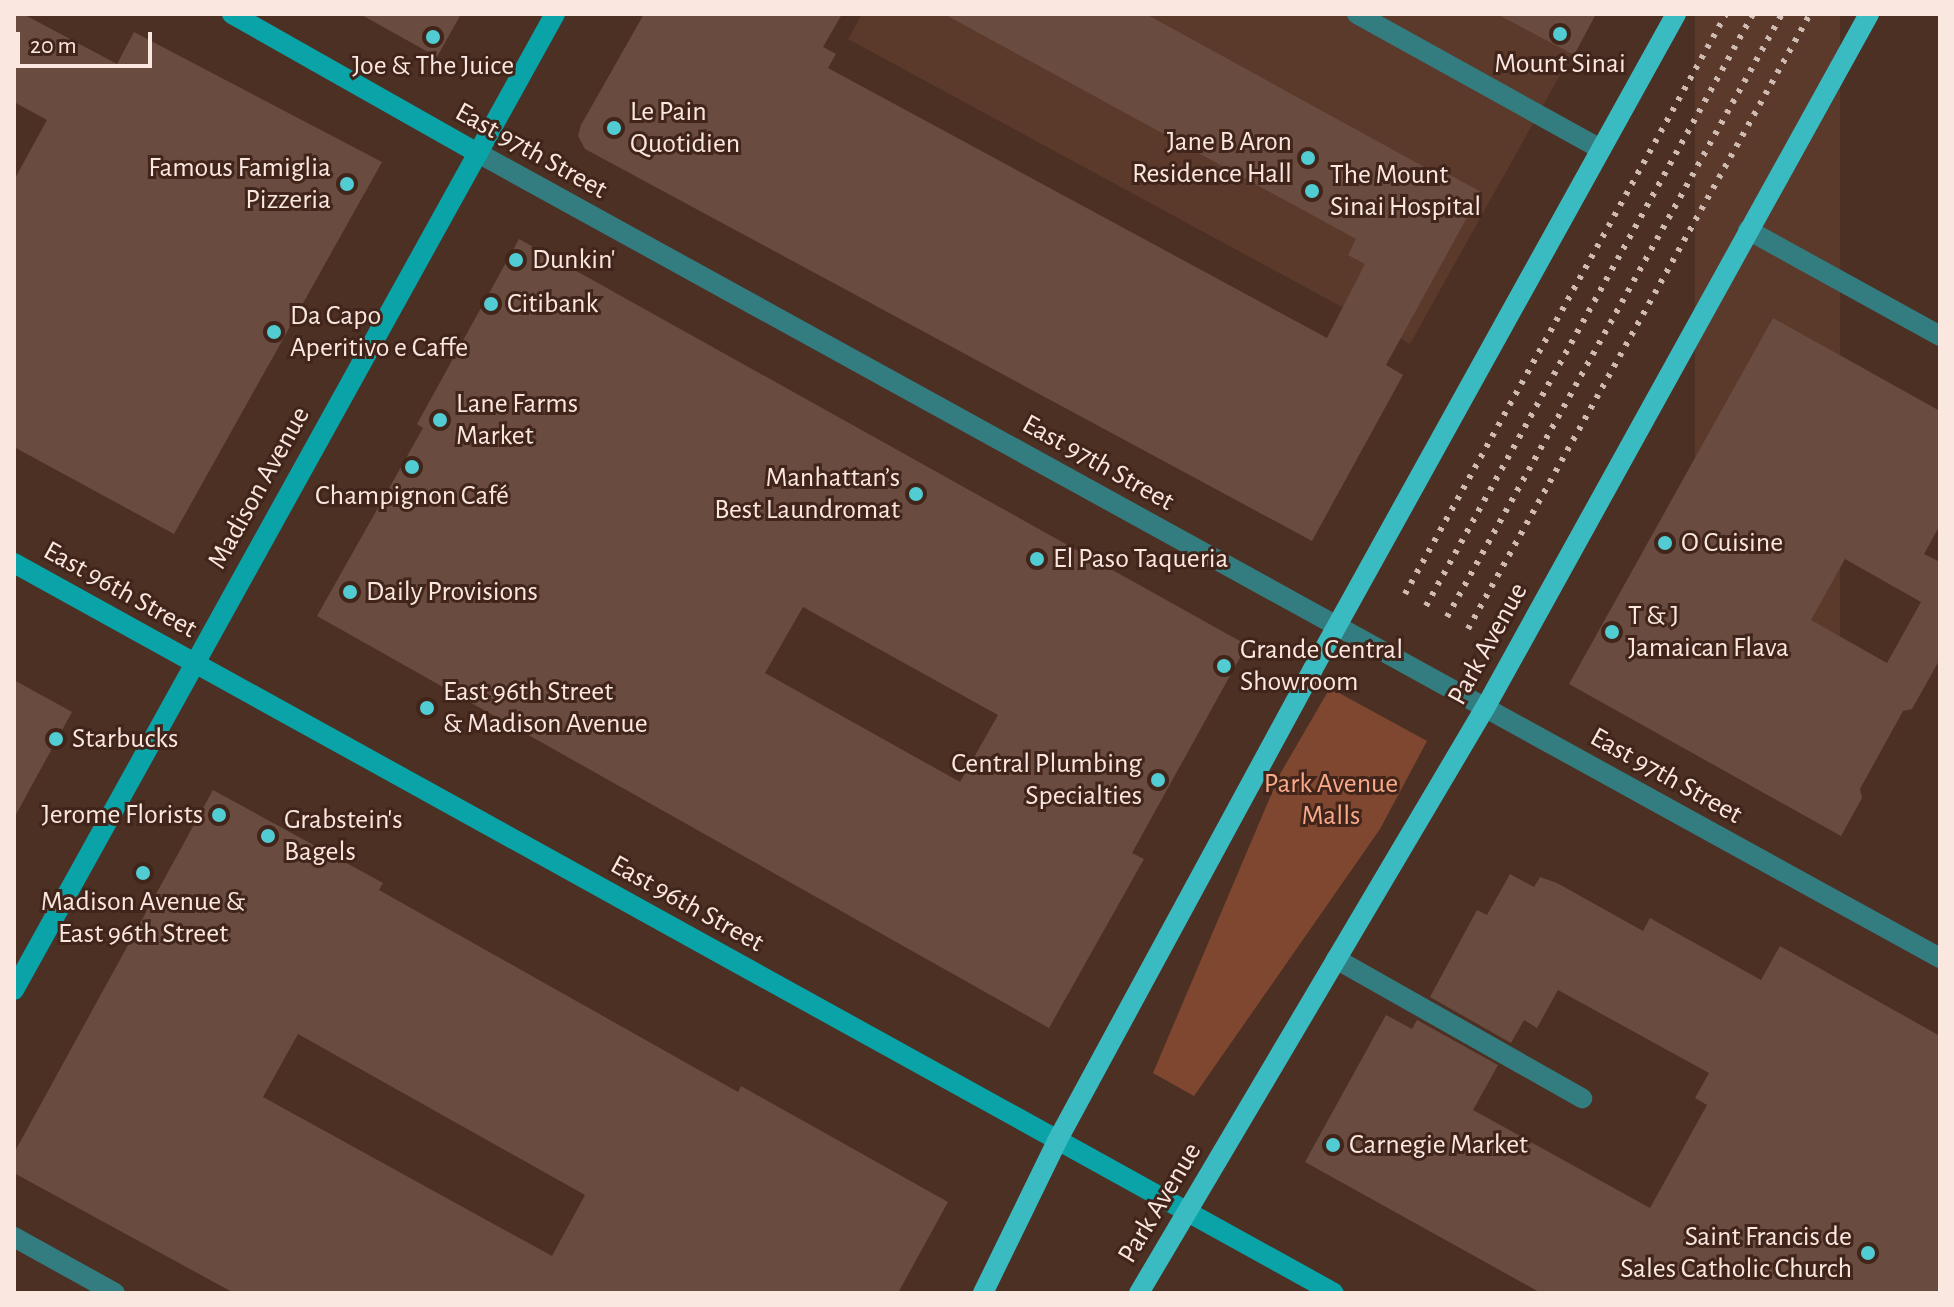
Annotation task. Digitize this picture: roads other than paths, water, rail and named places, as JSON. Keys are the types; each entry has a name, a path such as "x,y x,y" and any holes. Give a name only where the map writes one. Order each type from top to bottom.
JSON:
{"main road":[{"name":"East 97th Street","path":"232,14 478,153"},
{"name":"Madison Avenue","path":"14,990 555,14"},
{"path":"983,1293 1057,1141 1676,14"},
{"name":"Park Avenue","path":"1139,1293 1485,708 1869,14"},
{"name":"East 96th Street","path":"14,563 1334,1293"}],"street":[{"path":"1357,14 1601,149"},
{"name":"East 97th Street","path":"478,153 1940,958"},
{"path":"1748,230 1940,336"},
{"path":"1336,959 1582,1098"},
{"path":"14,1237 115,1293"}],"railway":[{"path":"1405,594 1726,14"},
{"path":"1426,606 1753,14"},
{"path":"1447,617 1782,14"},
{"path":"1468,629 1810,14"}],"place":[{"name":"Mount Sinai","path":"1560,34"},
{"name":"Joe & The Juice","path":"433,37"},
{"name":"Le Pain Quotidien","path":"614,128"},
{"name":"Jane B Aron Residence Hall","path":"1308,158"},
{"name":"Famous Famiglia Pizzeria","path":"347,184"},
{"name":"The Mount Sinai Hospital","path":"1312,191"},
{"name":"Dunkin'","path":"516,260"},
{"name":"Citibank","path":"491,304"},
{"name":"Da Capo Aperitivo e Caffe","path":"274,332"},
{"name":"Lane Farms Market","path":"440,420"},
{"name":"Champignon Café","path":"412,467"},
{"name":"Manhattan’s Best Laundromat","path":"916,494"},
{"name":"O Cuisine","path":"1665,543"},
{"name":"El Paso Taqueria","path":"1037,559"},
{"name":"Daily Provisions","path":"350,592"},
{"name":"T & J Jamaican Flava","path":"1612,632"},
{"name":"Grande Central Showroom","path":"1224,666"},
{"name":"East 96th Street & Madison Avenue","path":"427,708"},
{"name":"Starbucks","path":"56,739"},
{"name":"Central Plumbing Specialties","path":"1158,780"},
{"name":"Jerome Florists","path":"219,815"},
{"name":"Grabstein's Bagels","path":"268,836"},
{"name":"Madison Avenue & East 96th Street","path":"143,873"},
{"name":"Carnegie Market","path":"1333,1145"},
{"name":"Saint Francis de Sales Catholic Church","path":"1868,1253"}],"park label":[{"name":"Park Avenue Malls","path":"1331,800"}]}
